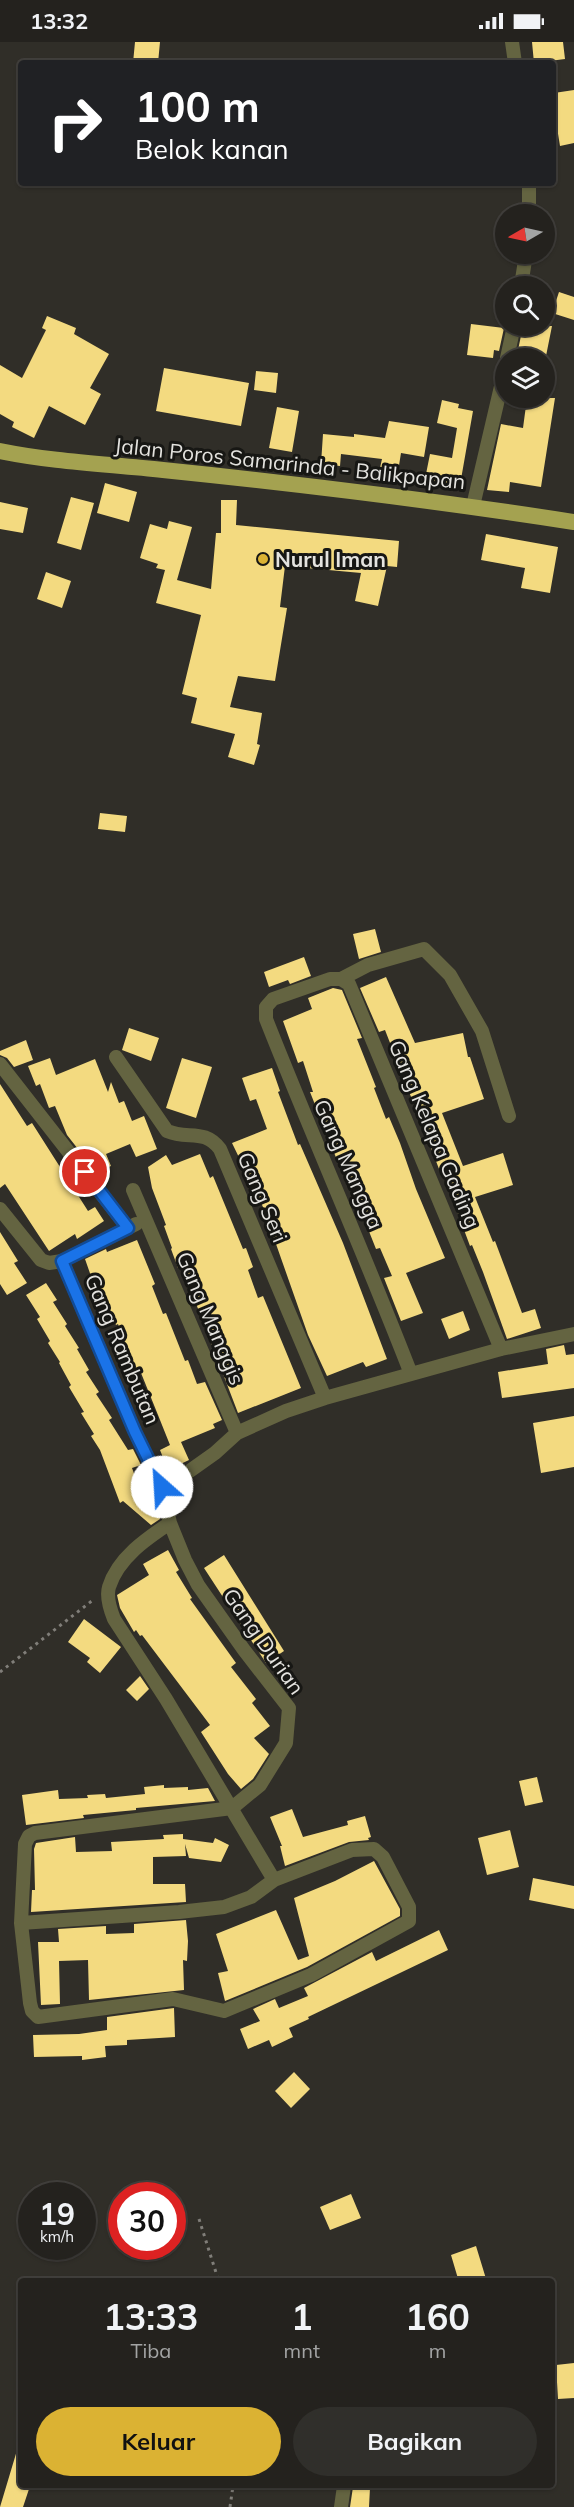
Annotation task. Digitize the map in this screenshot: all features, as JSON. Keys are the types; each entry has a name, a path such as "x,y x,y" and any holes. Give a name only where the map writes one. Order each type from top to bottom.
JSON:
{"highway":[{"name":"Jalan Poros Samarinda - Balikpapan","path":"0,452 472,506 574,522"}],"street":[{"path":"512,42 515,60"},
{"path":"529,186 529,204"},
{"path":"472,506 496,408"},
{"path":"341,979 368,965 424,949 450,975 482,1031 509,1116"},
{"name":"Gang Mangga","path":"341,979 330,979 273,999 267,1007 266,1018 293,1090 365,1254 411,1374"},
{"name":"Gang Kelapa Gading","path":"341,979 349,984 501,1349"},
{"name":"Gang Seri","path":"116,1057 167,1131 174,1134 205,1136 213,1140 220,1149 325,1398"},
{"path":"0,1064 128,1228"},
{"name":"Gang Manggis","path":"133,1190 237,1433"},
{"path":"0,1209 40,1260 49,1263 62,1261 146,1219"},
{"name":"Gang Rambutan","path":"62,1261 135,1432 162,1487"},
{"path":"162,1487 184,1475 237,1433 286,1411 501,1349 574,1334"},
{"name":"Gang Durian","path":"162,1487 170,1523 198,1584 244,1650 289,1708 286,1743 260,1785 232,1808"},
{"path":"170,1523 127,1557 109,1587 109,1605 114,1618 274,1880"},
{"path":"21,1923 224,1907 251,1897 274,1880 352,1850 374,1849 383,1857 409,1907 409,1921 311,1975 224,2011 173,1999 38,2017 32,2011 21,1923 26,1839 32,1833 232,1808"},
{"path":"341,2507 344,2488"}],"path":[{"path":"0,1672 109,1587"},
{"path":"199,2219 218,2278"},
{"path":"230,2507 233,2488"}],"building":[{"path":"135,42 160,42 158,60 133,60"},
{"path":"532,42 563,42 565,59 534,60"},
{"path":"574,90 574,143 560,146 556,121 556,93"},
{"path":"559,292 574,297 574,320 555,314"},
{"path":"47,316 76,328 74,334 109,354 90,388 101,394 85,425 49,406 34,438 12,427 14,422 0,414 0,365 22,378 46,330 42,328"},
{"path":"471,324 495,327 495,336 502,336 500,348 495,348 493,358 467,355"},
{"path":"521,336 550,336 548,348 518,348"},
{"path":"164,368 249,383 241,426 156,411"},
{"path":"256,371 278,373 276,393 254,390"},
{"path":"442,400 459,404 458,408 473,411 460,485 425,479 430,454 452,458 457,428 437,423"},
{"path":"277,407 299,411 292,452 269,448"},
{"path":"526,408 553,408 541,487 510,482 509,492 487,490 501,424 523,428"},
{"path":"389,421 429,427 424,457 401,453 396,484 377,481 382,459 341,454 340,466 321,464 323,434 354,437 354,434 385,438"},
{"path":"105,483 137,492 129,522 97,513"},
{"path":"71,497 94,503 81,550 57,543"},
{"path":"221,500 237,500 236,525 399,541 397,567 387,566 378,606 355,601 361,573 285,566 280,607 287,608 275,681 238,676 230,707 262,713 257,744 260,745 254,765 228,757 235,734 191,723 197,698 182,694 201,615 156,603 165,570 156,568 158,564 140,558 150,524 167,529 169,521 192,527 177,580 211,589 216,533 221,533"},
{"path":"0,502 28,508 23,533 0,529"},
{"path":"486,534 558,547 550,593 521,588 525,568 481,560"},
{"path":"46,572 71,581 62,608 37,599"},
{"path":"100,813 127,816 125,832 98,829"},
{"path":"375,929 381,952 359,959 353,934"},
{"path":"304,957 311,976 290,984 288,980 269,987 264,972"},
{"path":"386,977 415,1043 463,1033 468,1057 470,1057 484,1099 442,1113 463,1166 503,1153 513,1185 475,1197 493,1242 495,1241 522,1313 535,1309 541,1328 507,1339 483,1272 472,1245 470,1246 385,1030 379,1032 360,988"},
{"path":"333,988 342,990 362,1038 357,1039 376,1087 374,1088 386,1119 389,1117 400,1143 416,1189 445,1258 406,1273 423,1313 401,1321 384,1278 392,1276 380,1248 376,1249 343,1166 337,1160 310,1092 313,1092 303,1061 298,1063 283,1021 312,1009 308,998"},
{"path":"129,1028 159,1038 151,1061 122,1050"},
{"path":"26,1040 33,1060 14,1067 7,1058 0,1055 0,1051"},
{"path":"50,1058 56,1075 95,1059 108,1092 111,1082 119,1103 124,1101 132,1121 144,1116 157,1149 136,1157 130,1144 106,1154 111,1166 96,1172 67,1135 55,1106 49,1108 40,1084 36,1086 28,1066"},
{"path":"182,1058 212,1067 196,1118 166,1108"},
{"path":"272,1068 280,1091 278,1092 298,1145 300,1144 343,1243 387,1359 366,1367 363,1362 327,1376 308,1335 263,1207 232,1143 267,1129 256,1099 250,1101 242,1078"},
{"path":"0,1084 27,1126 32,1123 88,1211 95,1207 104,1221 77,1239 75,1234 49,1251 5,1184 0,1188"},
{"path":"200,1154 210,1178 213,1176 243,1249 246,1248 253,1267 248,1270 258,1298 263,1296 301,1388 238,1413 182,1267 178,1268 171,1249 164,1226 166,1225 152,1188 148,1167 166,1155 172,1165"},
{"path":"0,1232 18,1261 14,1263 27,1283 7,1295 0,1284"},
{"path":"137,1240 155,1284 152,1286 163,1314 166,1313 185,1361 188,1360 197,1384 205,1382 222,1420 213,1424 215,1428 181,1442 189,1460 168,1470 160,1450 170,1445 139,1368 135,1370 118,1324 116,1325 106,1300 100,1302 85,1259 106,1249 107,1252"},
{"path":"46,1283 57,1300 53,1302 67,1324 65,1326 89,1370 86,1372 99,1392 96,1394 112,1418 109,1420 128,1450 133,1449 141,1465 132,1468 142,1495 157,1507 160,1519 151,1525 123,1501 120,1503 100,1450 91,1436 94,1434 81,1413 84,1412 69,1387 71,1385 60,1362 48,1343 50,1341 37,1319 40,1317 26,1295"},
{"path":"463,1311 470,1330 449,1339 441,1319"},
{"path":"564,1345 566,1355 574,1354 574,1388 502,1398 498,1372 548,1364 546,1349"},
{"path":"574,1416 574,1467 541,1473 533,1423"},
{"path":"168,1550 179,1570 176,1572 192,1598 190,1599 236,1663 231,1667 256,1699 252,1703 270,1726 254,1738 269,1754 253,1779 241,1789 228,1774 201,1732 210,1725 142,1635 140,1636 136,1630 134,1632 120,1608 117,1595 149,1575 143,1564"},
{"path":"224,1555 284,1651 266,1663 204,1568"},
{"path":"84,1619 121,1647 100,1673 87,1662 90,1658 68,1642"},
{"path":"140,1676 149,1689 137,1701 126,1690"},
{"path":"537,1777 543,1802 525,1806 519,1781"},
{"path":"164,1785 164,1788 188,1787 188,1790 208,1788 215,1801 136,1808 136,1810 83,1815 84,1818 26,1825 22,1795 58,1790 59,1799 88,1798 87,1795 105,1794 106,1798 145,1794 144,1787"},
{"path":"292,1809 303,1837 348,1825 347,1821 365,1816 371,1837 368,1838 369,1840 349,1842 285,1866 280,1846 282,1846 270,1817"},
{"path":"510,1830 519,1867 487,1875 478,1838"},
{"path":"183,1834 183,1839 213,1843 215,1838 229,1845 221,1862 189,1858 185,1844 186,1856 153,1857 153,1884 185,1884 186,1902 31,1912 32,1890 35,1890 34,1849 36,1843 75,1837 76,1852 112,1851 111,1842 164,1839 163,1835"},
{"path":"374,1861 400,1909 400,1916 307,1967 225,2001 218,1973 228,1971 216,1934 276,1910 298,1960 309,1956 294,1898"},
{"path":"533,1878 574,1886 574,1909 529,1900"},
{"path":"186,1920 188,1941 187,1961 183,1960 184,1990 89,2000 88,1960 59,1961 60,2004 41,2005 38,1942 59,1942 58,1929 106,1926 106,1934 134,1933 134,1924"},
{"path":"439,1930 448,1950 308,2017 309,2019 289,2028 293,2037 272,2047 269,2040 248,2049 240,2029 260,2021 253,2009 275,1999 279,2008 308,1996 304,1988 372,1952 376,1961"},
{"path":"174,2008 175,2037 127,2040 127,2045 105,2046 106,2057 82,2060 82,2056 34,2057 33,2035 79,2034 107,2030 107,2017"},
{"path":"294,2072 310,2089 291,2108 275,2091"},
{"path":"351,2194 361,2218 330,2230 320,2207"},
{"path":"476,2246 486,2278 458,2278 451,2255"},
{"path":"574,2363 574,2398 558,2399 556,2365"},
{"path":"18,2447 18,2488 29,2488 23,2507 0,2507"},
{"path":"353,2488 370,2488 369,2507 350,2507"}],"place":[{"name":"Nurul Iman","path":"263,559"}],"route":[{"path":"85,1172 128,1228 62,1261 135,1432 162,1487"}]}
